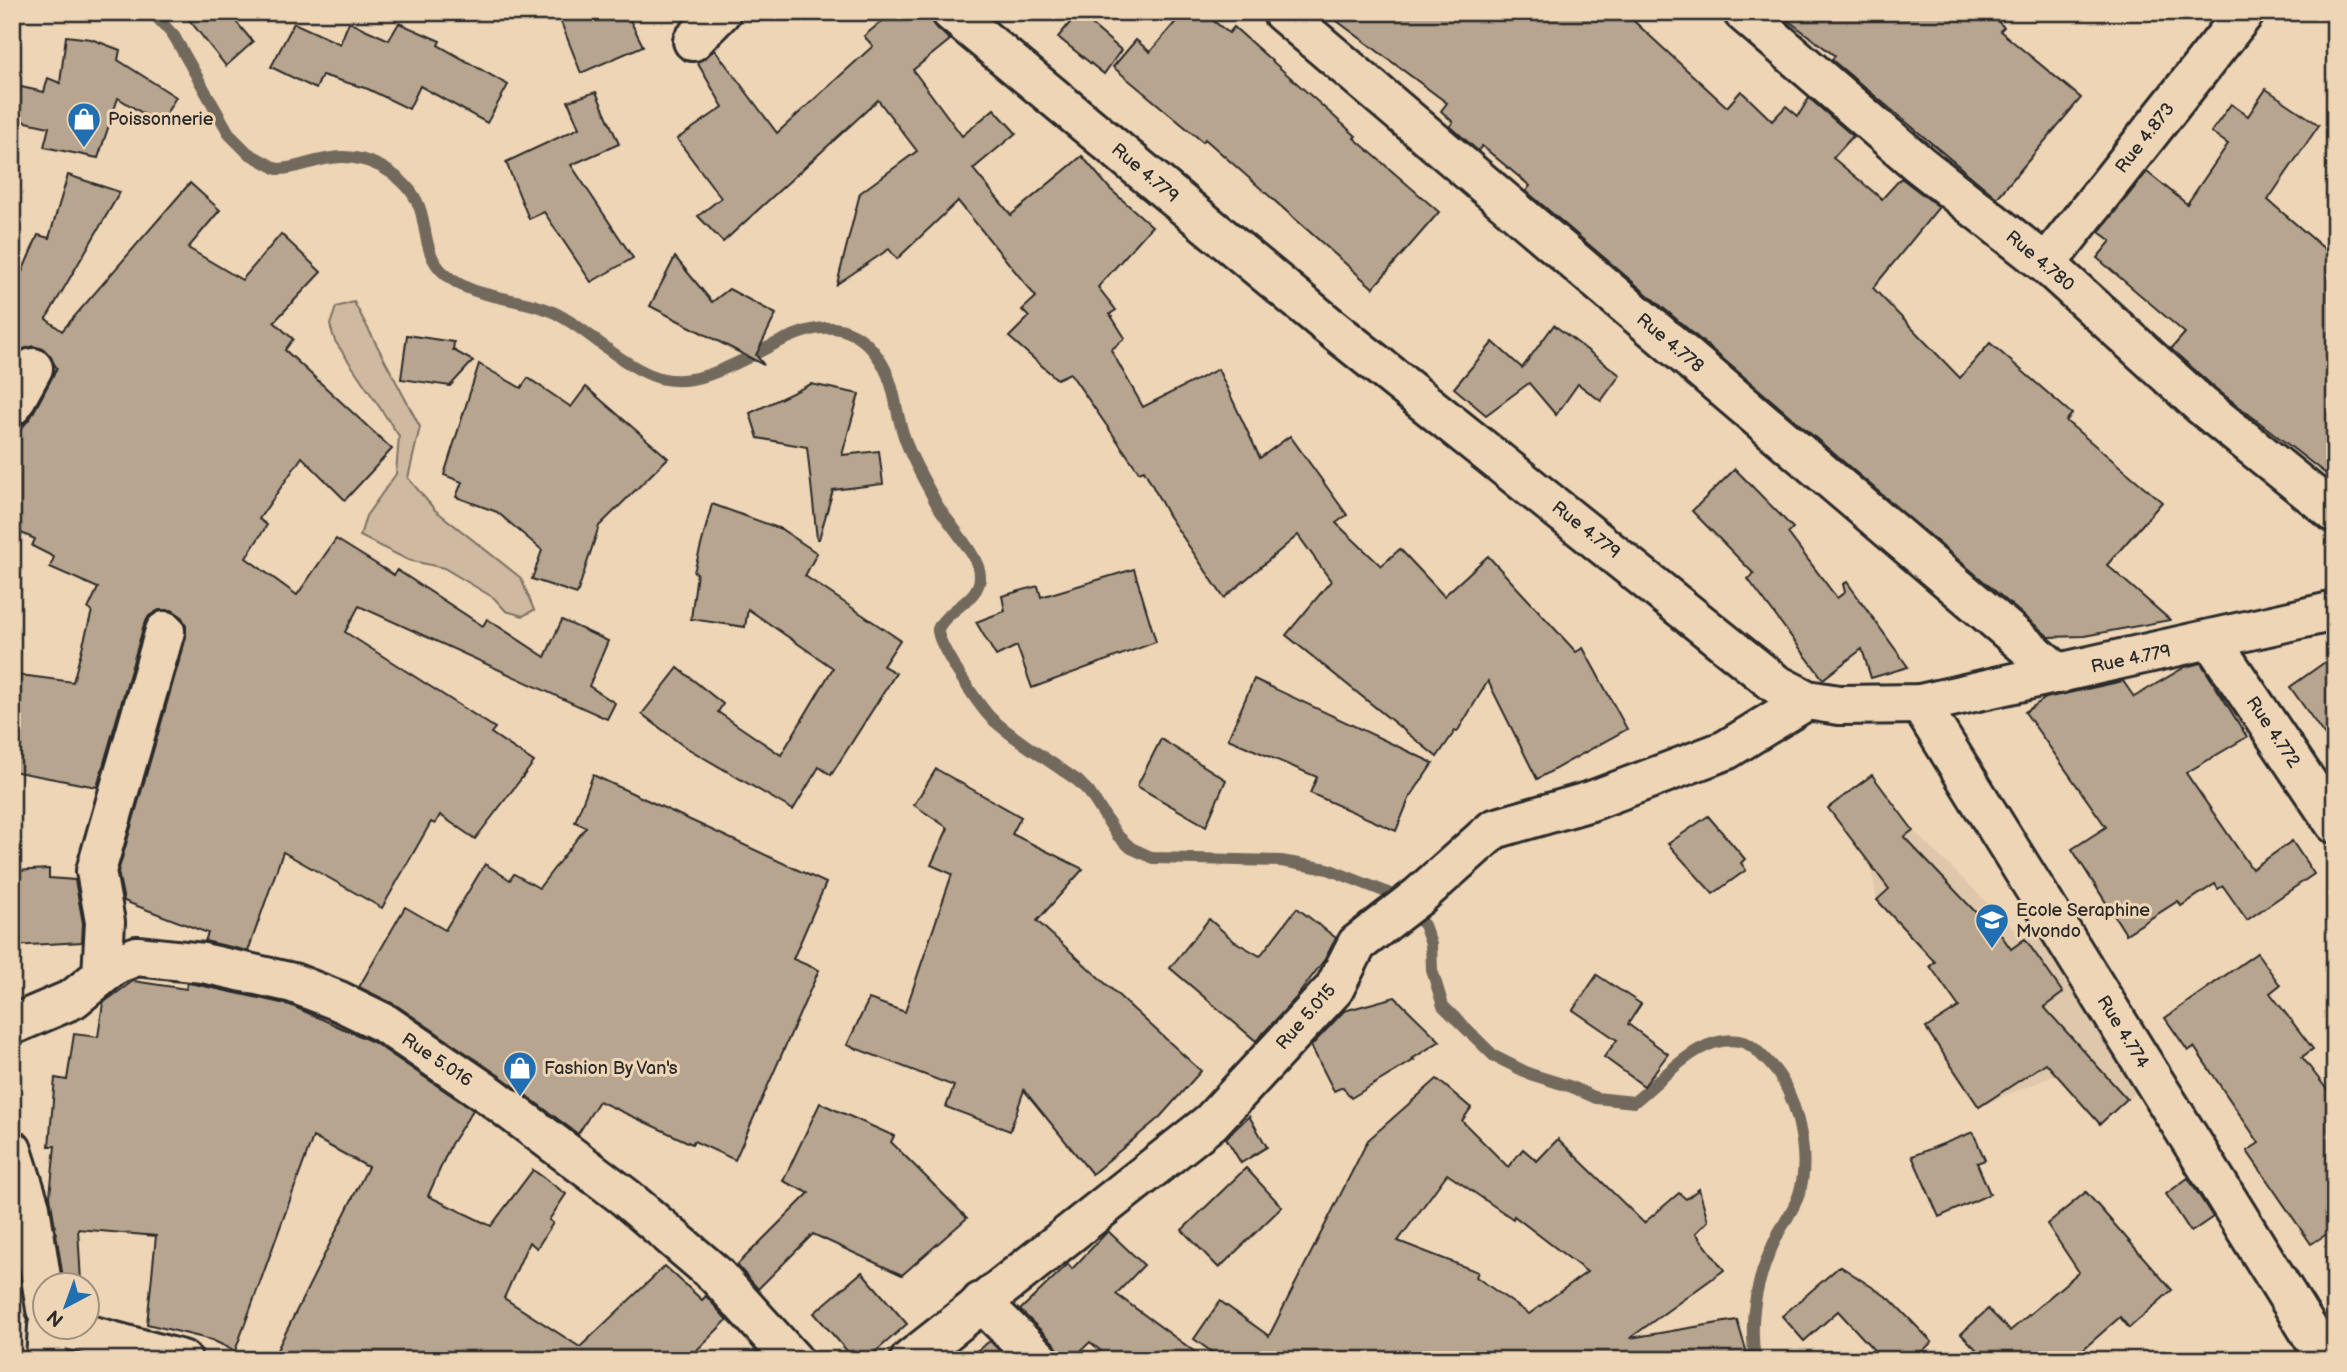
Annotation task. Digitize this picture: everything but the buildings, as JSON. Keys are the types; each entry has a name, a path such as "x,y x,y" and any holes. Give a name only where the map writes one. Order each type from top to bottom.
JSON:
{"street":[{"path":"693,41 721,12"},
{"name":"Rue 4.779","path":"951,12 1328,325 1776,684 1807,700 1839,705 1920,704 2212,641 2335,611"},
{"name":"Rue 4.778","path":"1282,12 2059,674"},
{"name":"Rue 4.780","path":"1743,12 1919,164 2046,264 2201,405 2335,513"},
{"name":"Rue 4.873","path":"2046,264 2245,12"},
{"path":"12,405 33,368"},
{"path":"103,975 105,922 96,871 165,631"},
{"name":"Rue 4.772","path":"2212,641 2335,824"},
{"name":"Rue 5.015","path":"910,1360 1211,1122 1334,989 1357,944 1419,896 1494,829 1591,801 1726,750 1807,700"},
{"name":"Rue 4.774","path":"1920,704 2327,1360"},
{"name":"Rue 5.016","path":"12,1025 74,999 103,975 125,960 137,956 203,963 293,983 339,1001 384,1023 491,1096 625,1197 716,1275 793,1360"},
{"path":"12,1150 30,1207 40,1270"},
{"path":"981,1303 1040,1360"},
{"path":"102,1338 182,1360"},
{"path":"46,1360 47,1340"}],"shaded area":[{"path":"354,302 420,427 408,478 435,510 521,578 534,610 523,616 506,611 494,598 444,568 408,560 360,536 366,516 396,474 399,436 335,341 330,325 336,307"},
{"name":"Ecole Seraphine Mvondo","path":"1872,775 1913,830 2024,939 2043,922 2147,1082 2100,1124 2055,1075 1983,1105 1966,1079 1962,1082 1926,1028 1967,1001 1949,993 1930,966 1933,961 1877,900 1870,863 1828,808"}],"waterway":[{"path":"152,12 174,36 230,135 248,153 277,169 335,157 356,158 380,166 410,190 421,212 434,261 445,274 469,289 551,311 625,361 651,375 681,380 711,374 800,333 828,328 854,334 878,357 884,367 911,455 935,501 968,548 978,568 979,585 975,592 948,616 938,629 950,660 986,713 1023,743 1078,781 1089,792 1117,835 1131,848 1153,858 1281,861 1328,869 1391,894 1424,925 1431,944 1432,970 1443,1006 1494,1056 1530,1074 1572,1087 1596,1098 1634,1102 1685,1058 1715,1043 1730,1040 1746,1043 1756,1049 1788,1091 1799,1126 1803,1162 1797,1199 1765,1263 1756,1294 1753,1326 1755,1360"}],"place":[{"name":"Poissonnerie","path":"84,149"},
{"name":"Ecole Seraphine Mvondo","path":"1992,950"},
{"name":"Fashion By Van's","path":"520,1098"}]}
